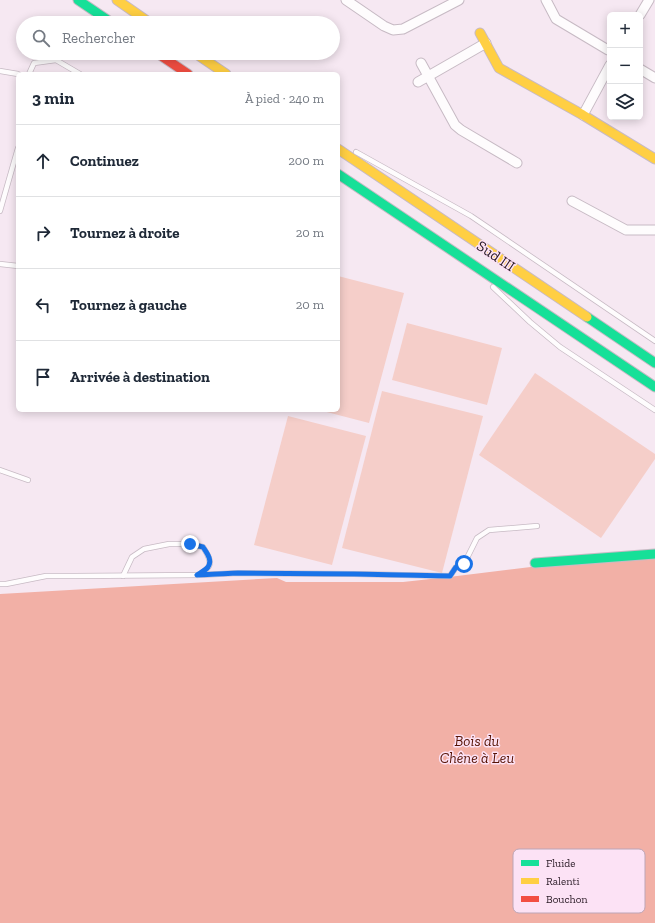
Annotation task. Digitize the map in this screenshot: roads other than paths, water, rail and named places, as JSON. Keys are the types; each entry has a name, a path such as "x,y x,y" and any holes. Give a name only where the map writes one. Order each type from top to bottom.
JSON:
{"main road":[{"path":"78,0 102,16"},
{"path":"117,0 140,16"},
{"path":"480,33 499,68 583,115 655,159"},
{"path":"167,60 185,72"},
{"path":"205,60 223,72"},
{"name":"Sud III","path":"340,150 655,363"},
{"name":"Sud III","path":"340,175 655,387"},
{"path":"535,563 655,554"}],"street":[{"path":"346,0 384,26 393,30 404,29 459,0"},
{"path":"642,12 649,0"},
{"path":"548,4 556,19 607,52"},
{"path":"418,82 486,43"},
{"path":"420,63 456,125 461,130 517,163"},
{"path":"583,115 607,71"},
{"path":"643,71 655,78"},
{"path":"572,201 626,230 655,230"}],"lane":[{"path":"31,72 34,62 56,60 77,72"},
{"path":"0,71 16,74"},
{"path":"351,149 471,216 655,341"},
{"path":"0,211 16,155"},
{"path":"466,260 530,322 560,347 655,410"},
{"path":"0,264 16,266"},
{"path":"0,470 28,480"},
{"path":"0,584 46,576 197,575 238,573 450,576 456,567 464,564 476,538 489,530 537,526"},
{"path":"123,576 132,557 144,550 169,544 190,544 203,547 210,562 208,567 197,575"}],"park label":[{"name":"Bois du Chêne à Leu","path":"477,750"}]}
